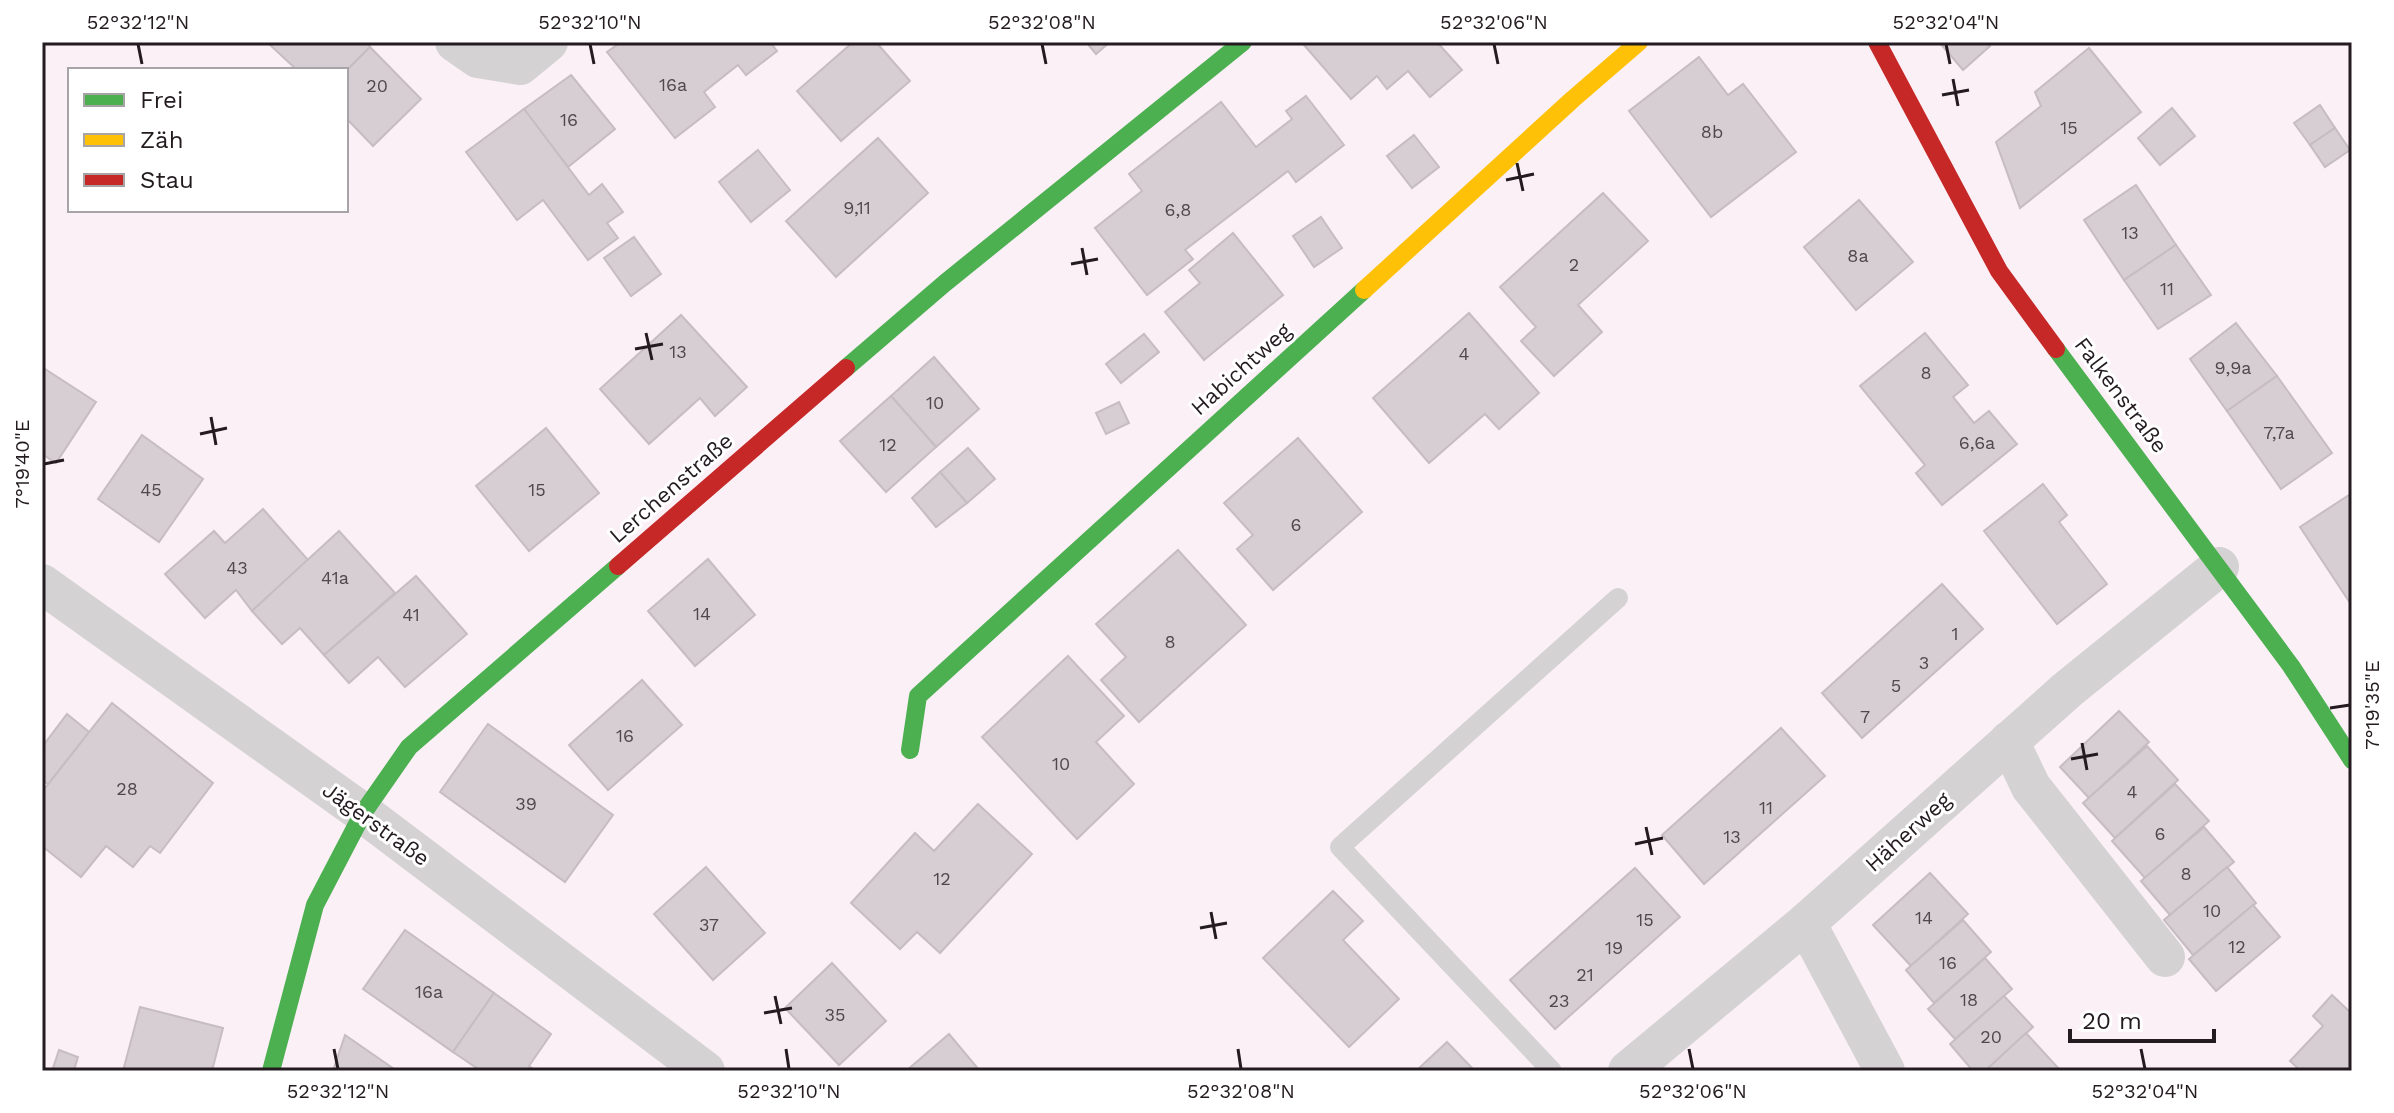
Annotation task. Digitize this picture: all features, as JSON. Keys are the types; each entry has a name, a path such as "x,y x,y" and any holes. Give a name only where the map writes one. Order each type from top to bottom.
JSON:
{"street":[{"path":"455,42 478,58 520,65 548,42"},
{"name":"Lerchenstraße","path":"271,1071 315,905 363,813 409,747 945,283 1243,42"},
{"name":"Habichtweg","path":"910,750 918,696 1639,42"},
{"name":"Falkenstraße","path":"1877,42 1999,271 2291,666 2352,760"},
{"name":"Häherweg","path":"1628,1071 1806,923 2067,690 2219,567"},
{"name":"Jägerstraße","path":"42,584 363,813 705,1071"},
{"path":"2009,741 2031,787 2165,957"},
{"path":"1806,923 1885,1071"}],"lane":[{"path":"1552,1071 1340,847 1618,598"}],"building":[{"path":"366,42 370,47 348,69 295,68 269,44"},
{"path":"621,42 770,42 777,51 746,75 738,65 704,92 715,107 675,138 607,52"},
{"path":"853,42 876,42 910,81 841,141 797,91"},
{"path":"1086,42 1110,42 1096,54"},
{"path":"1307,42 1437,42 1462,70 1430,97 1408,71 1387,89 1377,76 1351,99 1304,45"},
{"path":"1939,42 1987,42 1990,46 1963,70"},
{"path":"370,47 421,99 373,146 348,120 348,69"},
{"path":"2089,48 2141,112 2020,208 1996,142 2041,106 2035,92"},
{"path":"1699,57 1728,95 1743,84 1796,152 1711,217 1629,111"},
{"path":"571,75 615,129 568,167 524,109"},
{"path":"1306,96 1344,145 1296,182 1288,171 1185,250 1193,259 1147,295 1095,228 1142,191 1129,174 1221,102 1256,147 1292,119 1286,111"},
{"path":"2320,105 2335,128 2310,145 2294,123"},
{"path":"2172,108 2195,136 2160,165 2138,138"},
{"path":"524,109 589,195 602,184 623,212 607,223 618,238 588,260 543,200 517,220 466,152"},
{"path":"2335,128 2350,150 2325,167 2310,145"},
{"path":"1414,135 1439,167 1412,188 1387,156"},
{"path":"878,138 928,193 836,277 786,221"},
{"path":"758,150 790,190 751,222 719,182"},
{"path":"2136,185 2176,245 2124,280 2084,220"},
{"path":"1603,193 1648,241 1578,305 1602,332 1554,376 1521,341 1536,327 1500,287"},
{"path":"1859,200 1913,262 1856,310 1804,247"},
{"path":"1321,217 1342,248 1314,267 1293,236"},
{"path":"1233,233 1283,295 1204,360 1165,312 1200,283 1189,270"},
{"path":"634,237 661,274 631,296 604,258"},
{"path":"2176,245 2211,295 2158,329 2124,280"},
{"path":"1469,313 1539,393 1499,429 1485,414 1429,463 1373,398"},
{"path":"681,315 747,387 715,416 700,398 649,444 600,389"},
{"path":"2236,323 2277,376 2227,411 2190,359"},
{"path":"1925,333 1968,385 1953,397 1974,423 1989,411 2017,444 1942,505 1916,473 1925,465 1860,386"},
{"path":"1144,334 1159,352 1121,383 1106,364"},
{"path":"934,357 979,409 936,447 891,396"},
{"path":"42,367 96,402 56,463 42,454"},
{"path":"2277,376 2332,453 2281,489 2227,411"},
{"path":"891,396 936,447 886,492 840,441"},
{"path":"1119,402 1129,423 1106,434 1096,413"},
{"path":"546,428 599,493 529,551 476,486"},
{"path":"142,435 203,479 159,542 98,499"},
{"path":"1298,438 1362,512 1273,590 1237,549 1253,535 1224,503"},
{"path":"968,448 995,479 967,503 940,472"},
{"path":"940,472 967,503 936,527 912,498"},
{"path":"2043,484 2067,515 2059,522 2107,584 2057,624 1984,531"},
{"path":"2352,493 2352,606 2300,527"},
{"path":"263,509 308,560 252,611 236,590 205,618 165,574 214,531 225,543"},
{"path":"339,531 395,593 324,655 300,628 282,644 252,611"},
{"path":"1178,550 1246,625 1139,722 1101,680 1126,657 1096,624"},
{"path":"708,559 755,615 695,666 648,611"},
{"path":"416,576 467,634 405,687 378,657 349,683 324,655"},
{"path":"1942,584 1983,629 1862,738 1822,693"},
{"path":"1068,656 1124,716 1096,742 1134,784 1077,839 982,737"},
{"path":"642,680 682,725 608,790 569,745"},
{"path":"112,703 213,783 160,853 150,846 133,867 106,846 81,877 42,846 42,792"},
{"path":"2119,711 2149,742 2089,798 2060,767"},
{"path":"67,714 89,732 48,784 42,780 42,747"},
{"path":"488,724 613,815 565,882 440,792"},
{"path":"1781,728 1825,776 1704,884 1662,835"},
{"path":"2147,746 2178,780 2115,838 2083,803"},
{"path":"2175,784 2209,821 2145,878 2112,841"},
{"path":"978,804 1032,854 940,953 917,932 900,949 851,903 915,833 934,851"},
{"path":"2204,827 2234,862 2170,915 2141,881"},
{"path":"706,867 765,933 713,980 654,914"},
{"path":"2227,867 2256,903 2193,955 2164,920"},
{"path":"1635,868 1680,917 1555,1029 1510,980"},
{"path":"1930,873 1968,914 1911,966 1873,925"},
{"path":"1333,891 1363,921 1343,940 1399,999 1349,1047 1263,958"},
{"path":"2253,905 2280,937 2216,991 2189,959"},
{"path":"1963,920 1991,952 1934,1003 1906,970"},
{"path":"405,930 494,993 453,1052 363,989"},
{"path":"1985,958 2012,989 1955,1039 1928,1009"},
{"path":"832,963 886,1021 839,1065 785,1008"},
{"path":"494,993 551,1034 529,1066 536,1071 481,1071 453,1052"},
{"path":"2332,995 2352,1014 2352,1071 2301,1071 2290,1061 2323,1026 2313,1016"},
{"path":"2004,996 2033,1027 1985,1071 1973,1071 1950,1044"},
{"path":"140,1007 223,1028 212,1071 123,1071"},
{"path":"2026,1033 2060,1070 1985,1071"},
{"path":"949,1034 980,1071 906,1071"},
{"path":"345,1035 397,1071 333,1071"},
{"path":"1447,1042 1475,1071 1416,1071"},
{"path":"59,1050 78,1057 74,1070 77,1071 52,1071"}],"traffic: fast":[{"path":"846,368 945,283 1243,42"},
{"path":"910,750 918,696 1364,290"},
{"path":"2056,349 2291,666 2352,760"},
{"path":"271,1071 315,905 363,813 409,747 618,566"}],"traffic: slow":[{"path":"1364,290 1639,42"}],"traffic: jam":[{"path":"1877,42 1999,271 2056,349"},
{"path":"618,566 846,368"}]}
